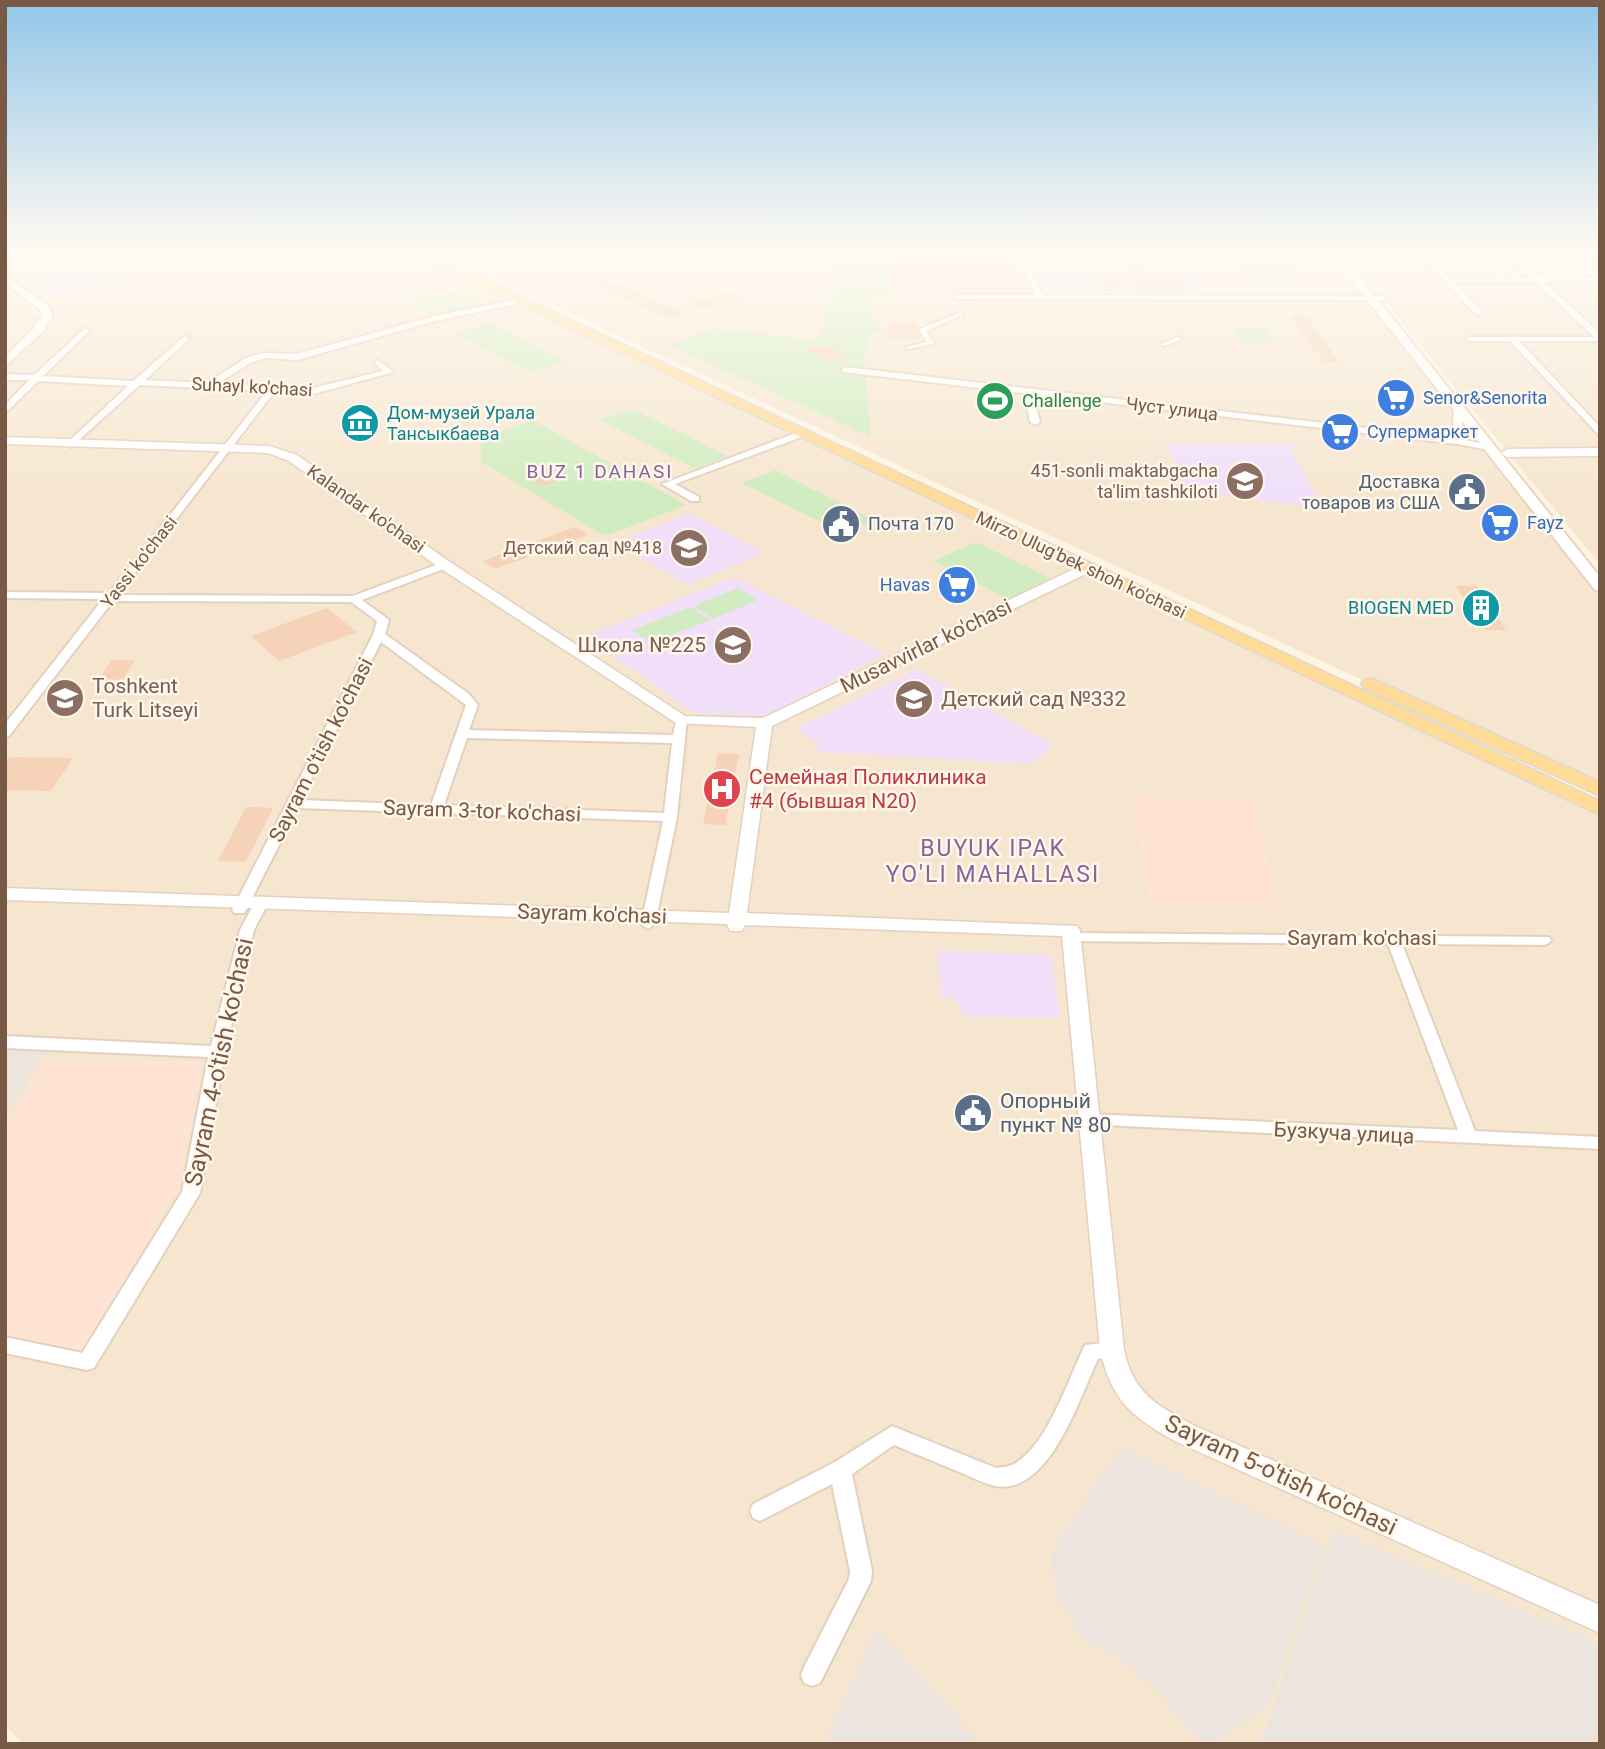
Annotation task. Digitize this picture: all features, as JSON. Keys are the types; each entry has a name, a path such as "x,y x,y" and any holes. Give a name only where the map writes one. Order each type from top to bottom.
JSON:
{"main road":[{"path":"5,354 28,332"},
{"path":"5,364 37,332"},
{"name":"Mirzo Ulug'bek shoh ko'chasi","path":"590,332 801,434 1040,538 1087,568 1600,810"},
{"name":"Mirzo Ulug'bek shoh ko'chasi","path":"594,332 1040,538 1600,790"},
{"path":"1401,332 1458,408 1600,566"},
{"path":"1402,332 1600,587"}],"street":[{"path":"5,410 83,332"},
{"path":"208,384 249,360 266,355 298,357 389,332"},
{"path":"909,347 930,343 923,332"},
{"name":"Suhayl ko'chasi","path":"71,444 185,338"},
{"path":"1164,344 1178,339"},
{"path":"1469,339 1600,339"},
{"path":"1513,340 1600,433"},
{"name":"Suhayl ko'chasi","path":"5,377 208,384 315,392 390,372 378,363"},
{"name":"Чуст улица","path":"846,370 1457,441 1496,452"},
{"name":"Yassi ko'chasi","path":"5,733 272,390"},
{"path":"1030,399 1035,422"},
{"path":"1457,441 1458,408"},
{"path":"695,499 667,484 801,434"},
{"name":"Kalandar ko'chasi","path":"5,440 269,450 293,458 445,565 681,720"},
{"path":"1496,452 1600,452"},
{"path":"5,595 354,598 445,565"},
{"name":"Musavvirlar ko'chasi","path":"765,723 1087,568"},
{"name":"Sayram o'tish ko'chasi","path":"250,906 293,804 379,635 383,620 354,598"},
{"path":"379,635 468,700 472,708 436,808"},
{"path":"649,920 670,817 681,720 765,723 761,735 736,923"},
{"path":"462,734 677,739"},
{"name":"Sayram 3-tor ko'chasi","path":"293,804 670,817"},
{"name":"Sayram ko'chasi","path":"5,894 250,906 1071,934 1544,940"},
{"name":"Sayram ko'chasi","path":"5,902 250,906"},
{"name":"Sayram 4-o'tish ko'chasi","path":"5,1345 87,1362 191,1193 250,906"},
{"name":"Sayram 5-o'tish ko'chasi","path":"1071,934 1112,1350 1117,1376 1131,1399 1180,1430 1330,1500 1600,1619"},
{"path":"1393,939 1469,1138"},
{"path":"5,1042 218,1052"},
{"name":"Бузкуча улица","path":"1088,1120 1600,1143"},
{"path":"760,1511 842,1469 892,1435 996,1477 1012,1476 1033,1461 1053,1433 1072,1399 1081,1370 1092,1352 1112,1350"},
{"path":"812,1675 860,1581 861,1571 841,1478 842,1469"}],"shaded area":[{"path":"5,332 28,332 25,336 5,353"},
{"path":"33,332 584,332 1600,811 1600,1644 1335,1531 1265,1729 1253,1744 982,1744 876,1627 824,1744 24,1744 5,1726 5,364"},
{"path":"610,332 1398,332 1600,587 1600,790"},
{"path":"1409,332 1600,332 1600,564"},
{"name":"451-sonli maktabgacha ta'lim tashkiloti","path":"1298,444 1299,447 1289,448 1317,497 1329,498 1332,502 1329,506 1306,507 1186,489 1167,445"},
{"name":"Детский сад №418","path":"690,513 764,553 687,585 616,542"},
{"name":"Школа №225","path":"734,577 885,654 768,715 694,713 586,636"},
{"name":"Детский сад №332","path":"917,669 1053,745 1032,764 818,752 817,743 796,729"},
{"path":"1132,796 1252,800 1281,909 1150,905"},
{"path":"937,951 1051,955 1060,1018 964,1016 954,998 942,998"},
{"path":"5,1048 48,1049 5,1117"},
{"path":"201,1061 177,1195 165,1204 124,1292 82,1360 5,1337 5,1128 44,1062"},
{"path":"1121,1447 1326,1545 1268,1706 1214,1744 1203,1744 1156,1690 1121,1659 1084,1640 1057,1597 1051,1554"},
{"path":"1335,1530 1600,1644 1600,1744 1253,1744 1265,1729"},
{"path":"876,1627 981,1743 982,1744 824,1744"}],"green space":[{"path":"505,332 565,361 530,372 453,333"},
{"path":"708,332 739,332 794,338 812,343 820,332 874,332 864,359 871,437 668,345"},
{"path":"1235,332 1269,332 1275,343 1241,343"},
{"path":"633,409 728,456 694,468 600,420"},
{"path":"533,420 686,505 605,536 481,462 481,438"},
{"path":"775,470 879,523 870,527 841,513 821,522 741,483"},
{"path":"976,542 1050,578 1008,599 933,561"},
{"path":"738,588 758,600 713,619 694,606"},
{"path":"691,607 710,620 651,643 632,630"}],"building":[{"path":"888,332 918,332 919,339 889,339"},
{"path":"1301,332 1318,332 1339,362 1324,362 1319,353 1315,353"},
{"path":"823,345 851,357 834,362 806,350"},
{"path":"543,466 565,478 543,486 521,474"},
{"path":"575,527 588,535 495,569 483,561"},
{"name":"BIOGEN MED","path":"1456,586 1477,586 1506,630 1484,630"},
{"path":"327,608 357,632 279,661 251,636"},
{"path":"112,660 135,660 123,680 99,679"},
{"name":"Семейная Поликлиника #4 (бывшая N20)","path":"718,753 739,754 725,825 703,824"},
{"path":"10,757 73,758 51,791 5,790 5,764"},
{"path":"246,807 273,808 246,862 218,861"}],"place":[{"name":"Senor&Senorita","path":"1396,398"},
{"name":"Challenge","path":"995,401"},
{"name":"Дом-музей Урала Тансыкбаева","path":"360,423"},
{"name":"Супермаркет","path":"1340,432"},
{"name":"451-sonli maktabgacha ta'lim tashkiloti","path":"1245,481"},
{"name":"Доставка товаров из США","path":"1467,492"},
{"name":"Fayz","path":"1500,523"},
{"name":"Почта 170","path":"841,524"},
{"name":"Детский сад №418","path":"689,548"},
{"name":"Havas","path":"957,585"},
{"name":"BIOGEN MED","path":"1481,608"},
{"name":"Школа №225","path":"733,645"},
{"name":"Toshkent Turk Litseyi","path":"65,698"},
{"name":"Детский сад №332","path":"914,699"},
{"name":"Семейная Поликлиника #4 (бывшая N20)","path":"722,789"},
{"name":"Опорный пункт № 80","path":"973,1113"}],"district":[{"name":"BUZ 1 DAHASI","path":"600,471"},
{"name":"BUYUK IPAK YO'LI MAHALLASI","path":"993,861"}]}
